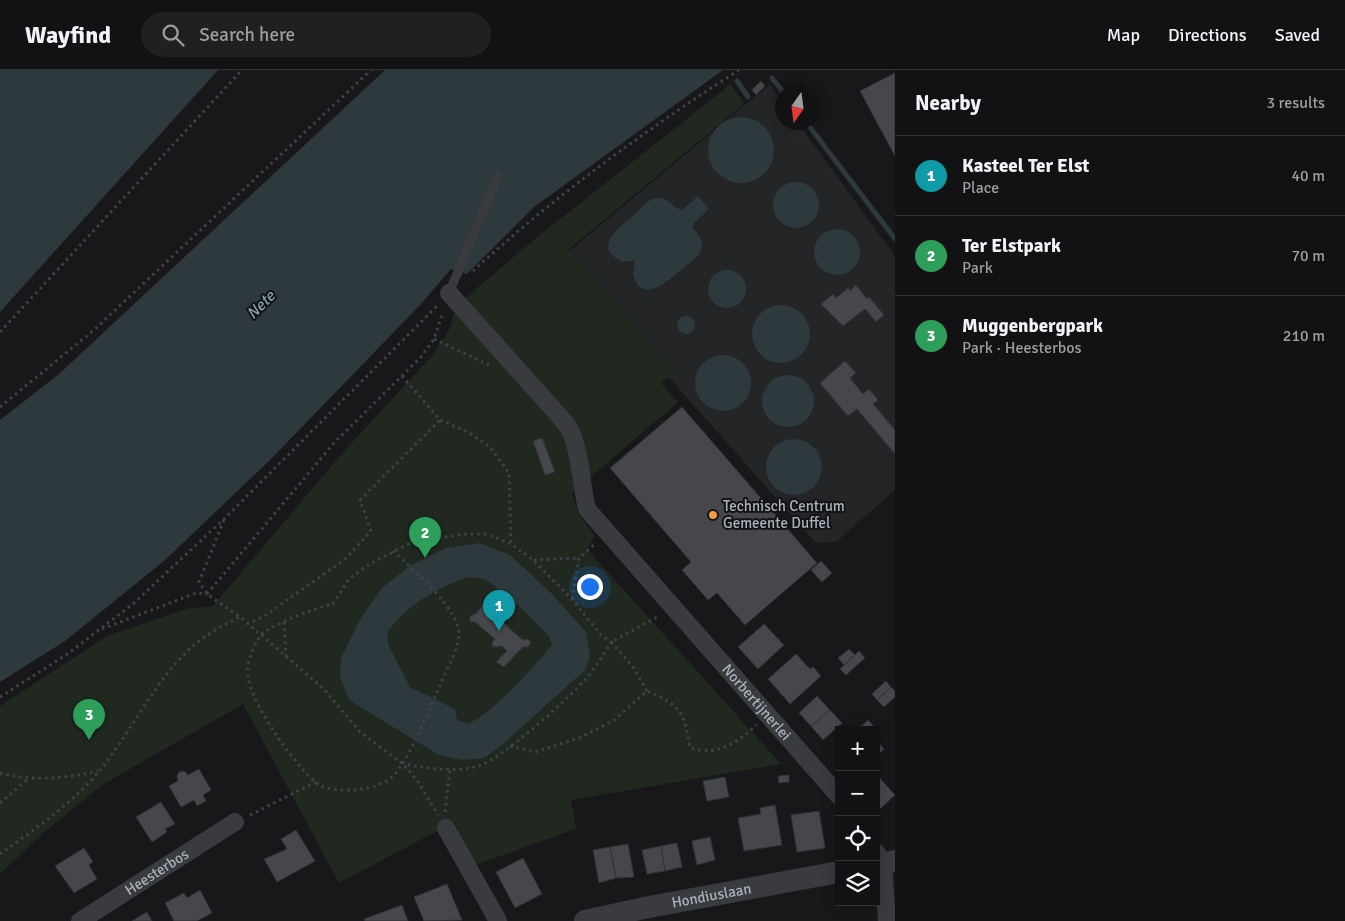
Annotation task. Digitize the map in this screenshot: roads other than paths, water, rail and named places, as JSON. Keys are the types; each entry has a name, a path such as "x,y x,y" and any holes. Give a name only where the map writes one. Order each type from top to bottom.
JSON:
{"street":[{"name":"Norbertijnerlei","path":"449,293 554,410 570,431 578,453 581,486 587,509 835,791"},
{"name":"Heesterbos","path":"80,921 235,822"},
{"path":"445,826 498,921"},
{"path":"883,860 887,921"},
{"name":"Hondiuslaan","path":"585,921 649,906 835,873"}],"lane":[{"path":"449,293 498,176"}],"water":[{"path":"0,70 218,70 0,312"},
{"name":"Nete","path":"385,70 723,70 534,207 467,274 451,269 421,304 270,460 164,561 65,641 0,682 0,420 59,374"},
{"path":"734,117 748,117 760,122 769,131 774,143 772,163 765,174 748,183 734,183 722,178 713,169 708,157 708,143 713,131 722,122"},
{"path":"796,182 809,186 815,192 819,205 815,218 809,224 796,228 783,224 777,218 773,205 777,192 783,186"},
{"path":"698,196 709,209 694,223 693,229 701,241 700,253 693,261 663,284 649,290 643,289 637,284 633,275 635,260 623,262 614,256 609,251 608,244 611,238 621,226 652,199 663,198 682,210"},
{"path":"837,229 850,233 856,239 860,252 856,265 850,271 837,275 824,271 818,265 814,252 818,239 824,233"},
{"path":"727,270 740,276 746,289 740,302 727,308 714,302 708,289 714,276"},
{"path":"781,305 797,310 805,318 810,334 805,350 797,358 781,363 765,358 757,350 752,334 757,318 765,310"},
{"path":"686,316 694,321 695,325 690,333 686,334 678,329 677,325 682,317"},
{"path":"718,355 728,355 743,363 749,372 751,383 749,394 743,403 728,411 718,411 707,406 700,399 695,388 695,378 700,367 707,360"},
{"path":"783,375 793,375 807,382 814,396 814,406 807,420 793,427 783,427 773,423 766,416 762,406 762,396 766,386 773,379"},
{"path":"788,439 800,439 814,447 822,461 820,478 814,487 800,495 788,495 778,490 771,483 766,473 766,461 771,451 778,444"},
{"path":"480,543 510,555 552,594 586,632 590,656 585,670 503,744 484,758 462,760 439,755 349,700 340,677 341,658 360,619 383,587 410,566 446,548","holes":["468,577 485,579 511,598 550,637 552,645 502,699 479,718 468,724 457,720 455,709 410,687 388,644 387,633 403,614 434,592"]}],"waterway":[{"path":"772,78 778,85"},
{"path":"737,81 748,97"},
{"path":"812,130 895,239"}],"place":[{"name":"Technisch Centrum Gemeente Duffel","path":"713,515"},
{"name":"Ter Elstpark","path":"425,558"},
{"name":"Kasteel Ter Elst","path":"499,631"},
{"name":"Muggenbergpark","path":"89,740"}]}
